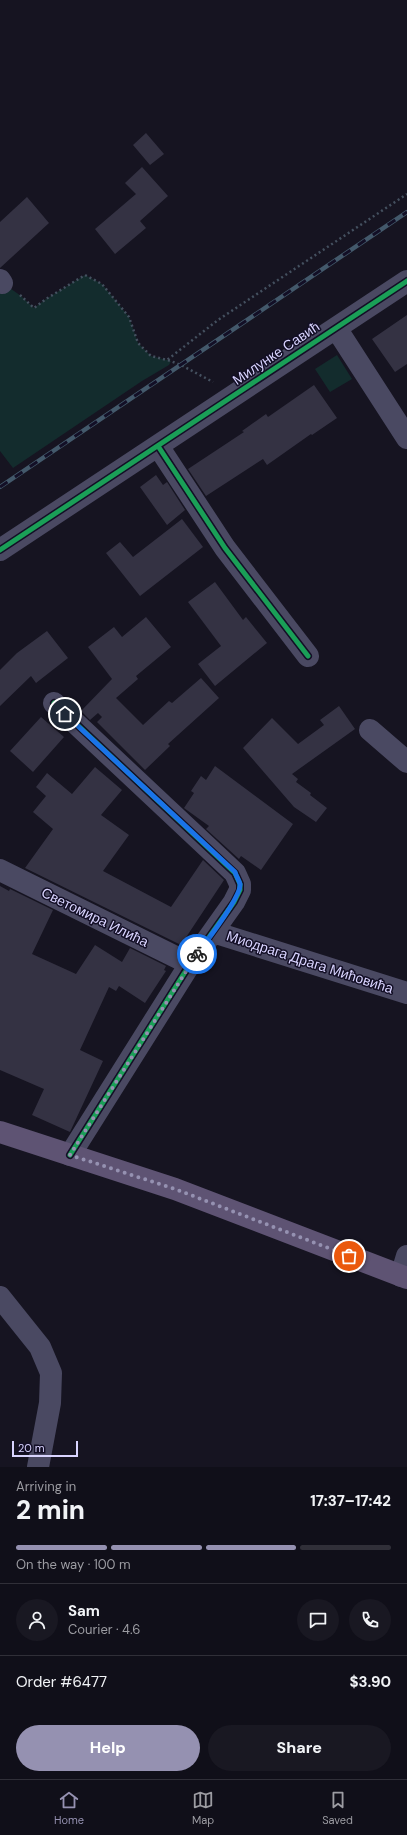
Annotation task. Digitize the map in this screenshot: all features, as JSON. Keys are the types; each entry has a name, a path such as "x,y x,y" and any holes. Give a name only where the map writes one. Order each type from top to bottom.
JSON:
{"main road":[{"path":"0,1132 405,1270"}],"street":[{"name":"Милунке Савић","path":"0,550 407,281"},
{"path":"336,328 407,438"},
{"path":"158,446 225,548 308,656"},
{"path":"54,703 235,872 240,884 240,890 234,902 190,964 70,1155"},
{"path":"370,730 407,762"},
{"name":"Светомира Илића","path":"0,870 190,964"},
{"name":"Миодрага Драга Мићовића","path":"213,932 407,993"},
{"path":"0,1297 40,1347 51,1373 50,1403 38,1467"}],"path":[{"path":"167,360 218,320 407,194"},
{"path":"1,281 34,308 85,274 102,284 129,317 138,343 151,356 181,365 213,382 225,401"}],"green space":[{"path":"85,275 102,284 129,317 138,343 151,356 171,361 169,365 142,381 13,468 0,451 0,287 7,286 34,308"},
{"path":"337,355 352,379 330,392 315,369"}],"building":[{"path":"146,133 164,154 150,165 133,145"},
{"path":"142,167 168,196 140,221 146,228 115,254 95,229 136,194 125,183"},
{"path":"27,197 49,223 0,268 0,222"},
{"path":"407,315 407,364 395,372 372,339"},
{"path":"314,385 337,418 312,435 311,434 267,465 263,459 206,496 188,469 244,432 242,431 266,414 268,417"},
{"path":"156,475 163,485 167,482 185,510 167,525 140,487"},
{"path":"182,519 203,547 140,596 106,553 120,542 133,557"},
{"path":"215,582 243,620 246,617 267,643 215,686 198,664 221,646 188,602"},
{"path":"146,617 171,647 136,676 138,679 116,698 143,725 169,701 172,703 201,678 219,698 168,744 170,746 145,770 97,722 102,717 98,713 90,720 81,711 112,679 88,647 114,627 122,637"},
{"path":"47,631 68,658 36,683 31,676 0,706 0,670 17,653"},
{"path":"339,706 355,729 292,774 298,779 296,782 311,793 310,795 327,808 316,822 294,807 243,748 272,718 298,744 324,725 320,720"},
{"path":"41,717 64,737 33,772 10,751"},
{"path":"215,766 293,824 261,870 241,856 239,859 206,829 209,826 184,808 194,793 191,791 201,776 206,780"},
{"path":"95,767 122,790 101,815 129,835 103,871 171,907 203,860 224,880 181,945 25,868 53,829 33,812 46,796 36,787 47,773 72,794"},
{"path":"0,886 9,891 10,889 53,910 32,954 76,974 95,945 122,962 130,948 166,966 164,970 166,971 145,1003 119,986 116,991 109,987 80,1050 103,1061 70,1132 32,1115 44,1089 0,1070"}],"railway":[{"path":"0,487 407,212"}],"cycle path":[{"path":"0,550 407,281"},
{"path":"158,446 225,548 308,656"},
{"path":"54,703 235,873 240,884 240,890 234,902 190,964 70,1155"}],"way so far":[{"path":"197,954 70,1155 175,1189 349,1256"}],"route":[{"path":"65,714 235,872 240,884 240,890 234,902 197,954"}]}
